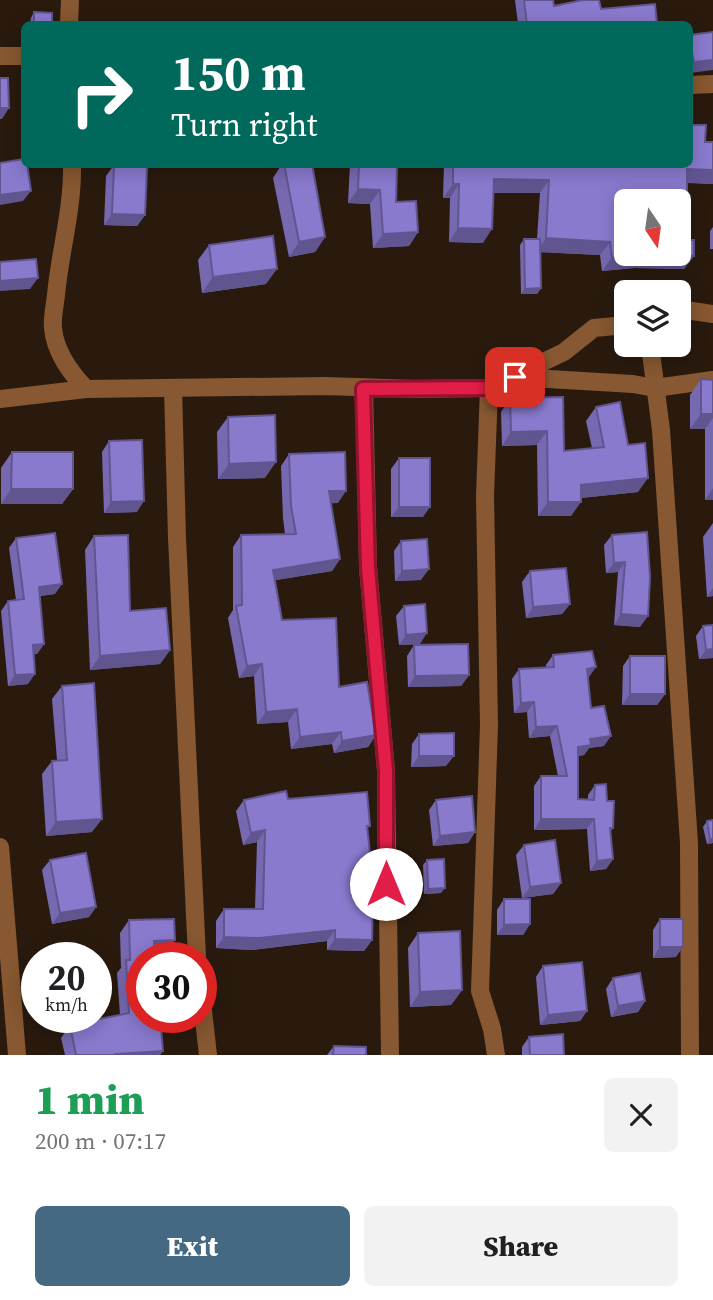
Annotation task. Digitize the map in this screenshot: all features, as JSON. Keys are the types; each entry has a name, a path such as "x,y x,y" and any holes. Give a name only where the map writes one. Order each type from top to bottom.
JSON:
{"street":[{"path":"69,21 70,0"},
{"path":"0,56 21,56"},
{"path":"693,85 713,84"},
{"path":"72,168 69,212 58,270 53,327 59,350 70,372 86,389"},
{"path":"691,311 713,314"},
{"path":"0,400 86,389 325,386 363,389 489,388 564,352 594,328 614,327"},
{"path":"653,357 661,430 689,843 690,1055"},
{"path":"515,377 632,384 655,388 713,380"},
{"path":"173,388 177,538 196,942"},
{"path":"489,388 485,496 489,738 480,991 492,1029 496,1055"},
{"path":"363,389 368,568 386,771 390,1055"},
{"path":"0,848 17,1055"},
{"path":"206,1033 208,1055"}],"building":[{"path":"524,0 553,0 554,6 583,0 599,0 601,9 655,4 657,21 527,21"},
{"path":"34,12 52,13 52,21 34,21"},
{"path":"713,32 713,60 694,62 693,35"},
{"path":"0,78 8,78 9,108 0,108"},
{"path":"693,125 706,125 705,142 713,142 713,170 687,169 687,189 614,189 614,257 610,242 546,238 549,180 494,179 492,229 458,228 459,184 453,184 453,168 693,168"},
{"path":"21,160 21,168 28,168 31,191 0,195 0,163"},
{"path":"114,168 147,168 145,215 112,214"},
{"path":"285,168 313,168 325,237 299,242"},
{"path":"359,168 397,168 396,202 416,201 418,232 383,234 380,190 358,189"},
{"path":"273,236 277,269 213,277 209,245"},
{"path":"524,239 540,239 541,288 525,289"},
{"path":"691,240 694,240 694,256 691,256"},
{"path":"36,259 38,278 0,281 0,262"},
{"path":"701,379 713,380 713,414 701,414"},
{"path":"563,397 564,451 604,447 596,407 620,402 628,445 645,443 648,478 581,485 581,502 548,502 547,431 511,432 510,398"},
{"path":"275,415 276,462 229,464 228,417"},
{"path":"142,440 144,501 111,502 109,441"},
{"path":"12,452 73,452 73,489 11,489"},
{"path":"345,452 346,491 329,491 340,559 273,570 282,620 336,618 339,687 367,682 376,735 342,741 341,732 300,737 297,709 266,712 262,664 247,666 236,606 242,605 241,535 296,534 291,506 289,454"},
{"path":"399,458 430,458 430,507 399,507"},
{"path":"647,532 650,577 648,616 621,614 625,562 614,563 612,535"},
{"path":"55,533 62,584 39,587 44,644 33,645 35,674 15,675 8,601 24,599 16,538"},
{"path":"128,535 130,611 166,608 170,650 100,656 94,536"},
{"path":"427,539 429,569 402,571 401,541"},
{"path":"566,568 570,604 533,607 530,571"},
{"path":"425,604 427,633 406,635 404,606"},
{"path":"713,625 713,649 706,650 703,626"},
{"path":"468,644 469,675 415,676 414,645"},
{"path":"592,651 596,667 587,669 591,708 604,706 611,736 590,739 591,745 578,747 578,799 594,800 595,785 606,784 607,801 614,801 613,828 610,828 613,859 597,861 594,819 541,819 541,776 567,776 557,726 536,727 534,702 521,703 519,669 554,667 553,655"},
{"path":"630,656 665,656 665,694 630,694"},
{"path":"94,683 102,819 56,822 52,761 67,760 62,686"},
{"path":"454,733 454,756 419,756 419,734"},
{"path":"286,791 288,799 367,792 370,826 367,826 375,899 372,940 335,939 335,930 259,938 224,937 224,909 263,909 265,830 251,833 244,800"},
{"path":"472,796 475,832 440,836 436,800"},
{"path":"713,820 713,839 710,839 707,821"},
{"path":"555,840 561,883 530,887 524,845"},
{"path":"86,853 96,907 60,913 50,860"},
{"path":"444,859 445,888 428,889 427,860"},
{"path":"504,899 530,899 530,924 504,925"},
{"path":"174,919 175,940 130,942 129,920"},
{"path":"660,919 683,919 683,947 660,947"},
{"path":"460,931 462,990 420,992 418,933"},
{"path":"582,962 587,1011 548,1015 543,966"},
{"path":"640,973 645,1001 618,1006 613,978"},
{"path":"126,1014 126,1033 161,1033 163,1051 76,1055 72,1033 112,1033 112,1016"},
{"path":"563,1034 564,1055 530,1055 529,1037"},
{"path":"334,1046 366,1047 366,1055 333,1055"}],"route":[{"path":"386,884 386,771 368,568 363,389 489,388 515,377"}]}
